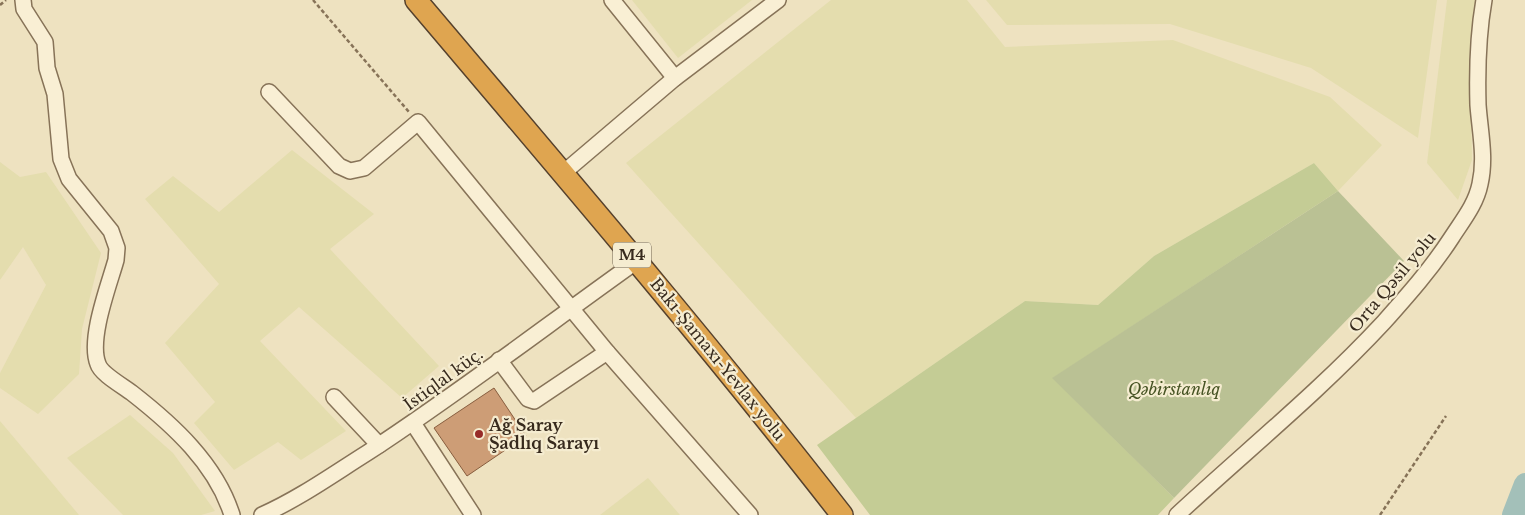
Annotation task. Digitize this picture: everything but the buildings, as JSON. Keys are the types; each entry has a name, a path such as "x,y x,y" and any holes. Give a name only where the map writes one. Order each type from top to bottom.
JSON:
{"highway":[{"name":"Bakı-Şamaxı-Yevlax yolu","path":"416,0 778,432 842,515"}],"street":[{"path":"23,0 24,9 45,42 47,68 55,94 61,159 64,169 69,179 111,231 117,248 116,260 95,338 95,354 98,365 140,399 195,450 224,495 232,515"},
{"path":"612,0 675,78"},
{"path":"562,174 675,78 778,0"},
{"name":"Orta Qəsil yolu","path":"1177,515 1318,389 1365,342 1405,299 1441,255 1475,202 1483,161 1478,105 1479,40 1484,0"},
{"path":"269,92 339,166 350,171 364,168 418,122 608,352 750,515"},
{"name":"İstiqlal küç.","path":"262,515 288,510 413,423 636,261"},
{"path":"499,360 528,399 534,401 608,352"},
{"path":"334,397 379,445"},
{"path":"413,423 473,515"}],"path":[{"path":"0,5 6,0"},
{"path":"312,0 418,122"},
{"path":"1380,515 1446,416"}],"shaded area":[{"path":"632,0 752,0 678,58"},
{"path":"831,0 967,0 1005,47 1173,40 1330,97 1382,145 1338,191 1314,163 1154,256 1098,305 1025,301 856,418 626,163"},
{"path":"986,0 1437,0 1418,138 1311,68 1170,24 1007,25"},
{"path":"1447,0 1477,0 1470,41 1472,160 1458,200 1427,163"},
{"path":"292,150 374,214 330,249 439,366 402,398 299,307 260,341 346,431 301,460 278,442 234,470 194,423 215,402 165,343 219,284 145,199 173,176 219,212"},
{"path":"0,162 20,177 46,172 101,253 82,329 79,374 38,414 0,388 0,373 46,285 23,247 0,280"},
{"path":"130,415 173,453 215,511 201,515 123,515 67,458"},
{"path":"0,421 79,515 0,515"},
{"path":"648,478 680,515 600,515"}],"green space":[{"path":"1314,163 1338,191 1053,378 1174,498 1158,515 870,515 817,445 1025,301 1098,305 1154,256"},
{"name":"Qəbirstanlıq","path":"1338,191 1404,261 1174,498 1052,378"}],"waterway":[{"path":"1513,515 1525,484"}],"place":[{"name":"Ağ Saray Şadlıq Sarayı","path":"479,434"}]}
